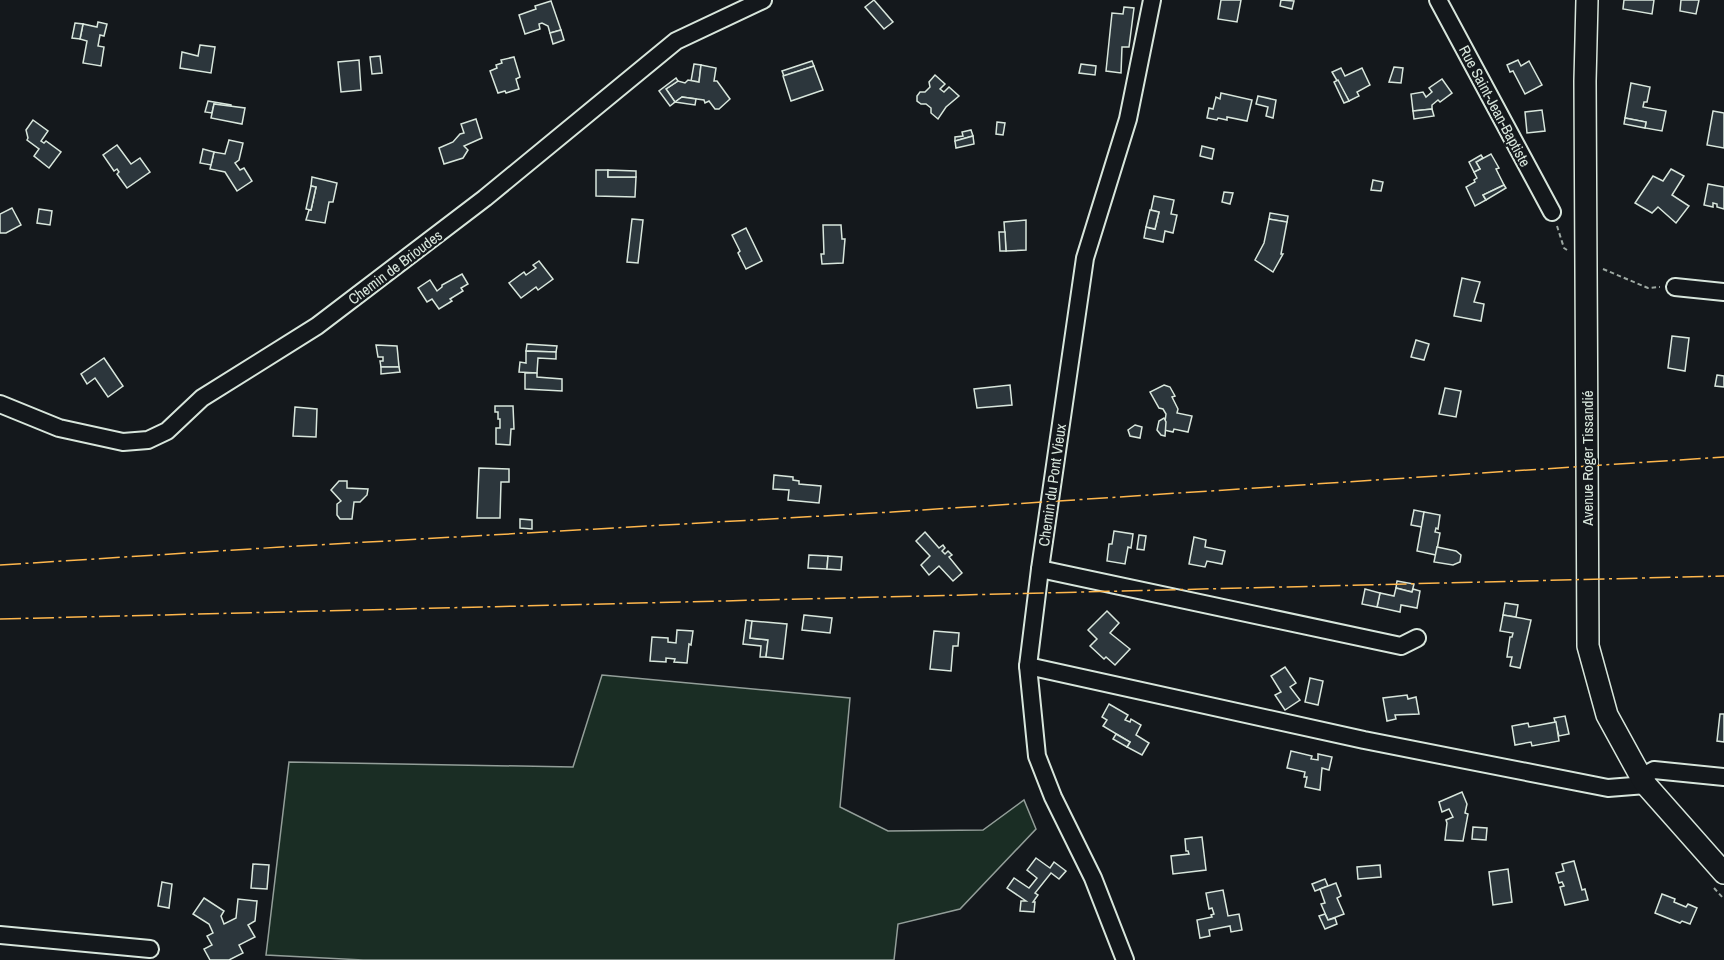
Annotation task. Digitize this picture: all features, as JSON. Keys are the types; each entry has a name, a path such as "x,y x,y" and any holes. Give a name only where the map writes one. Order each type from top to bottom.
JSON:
{"main road":[{"name":"Avenue Roger Tissandié","path":"1587,0 1585,81 1588,646 1606,715 1643,781 1724,873"}],"street":[{"name":"Chemin de Brioudes","path":"0,404 59,428 123,442 148,440 167,431 202,398 317,326 485,198 676,41 763,0"},
{"name":"Chemin du Pont Vieux","path":"1125,960 1093,878 1053,797 1037,756 1028,666 1085,258 1128,119 1152,0"},
{"name":"Rue Saint-Jean-Baptiste","path":"1438,0 1552,212"},
{"path":"1675,287 1724,292"},
{"path":"1040,569 1401,646 1417,638"},
{"path":"1028,666 1364,740 1608,788 1643,781 1654,770 1724,777"},
{"path":"0,935 150,949"}],"path":[{"path":"1552,212 1564,248 1605,270 1648,288 1675,287"}],"green space":[{"path":"602,675 850,698 840,807 888,831 983,830 1024,800 1036,829 960,909 898,924 894,960 363,960 266,955 289,762 573,767"}],"building":[{"path":"874,0 893,22 884,29 865,7"},
{"path":"1221,0 1241,0 1237,22 1218,19"},
{"path":"1281,0 1294,1 1292,9 1280,6"},
{"path":"1624,0 1654,0 1652,14 1623,9"},
{"path":"1681,0 1699,0 1696,14 1680,11"},
{"path":"551,1 561,30 550,33 548,26 542,23 539,24 540,29 525,34 519,15 536,9 535,6"},
{"path":"1124,7 1134,8 1129,47 1122,47 1121,73 1106,71 1112,13 1123,14"},
{"path":"98,22 107,24 104,36 100,35 98,46 104,47 101,66 83,63 87,41 80,39 83,24 97,27"},
{"path":"75,23 83,24 80,39 72,38"},
{"path":"561,30 564,40 553,44 550,33"},
{"path":"200,45 215,47 211,73 180,68 182,52 198,56"},
{"path":"380,56 382,73 372,74 370,57"},
{"path":"514,57 520,77 516,79 519,89 498,93 490,71 502,63 501,60"},
{"path":"359,60 361,90 341,92 338,62"},
{"path":"1518,60 1521,66 1529,61 1542,85 1525,94 1513,71 1510,72 1507,65"},
{"path":"812,61 814,66 784,76 782,71"},
{"path":"694,64 701,65 699,82 691,81"},
{"path":"1081,64 1096,66 1095,75 1079,73"},
{"path":"701,65 716,68 714,81 717,81 730,99 719,109 715,109 709,101 705,103 704,100 682,97 675,102 666,89 678,81 699,82"},
{"path":"814,66 823,90 791,101 783,76"},
{"path":"1394,67 1403,68 1401,83 1389,82"},
{"path":"1341,68 1345,76 1362,68 1370,85 1357,92 1359,96 1349,101 1332,72"},
{"path":"935,75 945,84 940,89 944,92 949,87 959,96 946,107 938,119 931,113 931,108 917,101 917,96 930,87 929,82"},
{"path":"676,78 678,81 666,89 675,102 670,106 659,91"},
{"path":"1442,79 1452,93 1440,102 1438,100 1432,105 1432,109 1413,111 1411,94 1423,92 1426,97 1432,92 1429,88"},
{"path":"1338,80 1349,101 1344,103 1334,82"},
{"path":"1631,83 1650,87 1647,102 1644,102 1643,107 1666,111 1662,131 1645,128 1646,122 1625,118"},
{"path":"1221,93 1252,100 1247,121 1227,117 1227,120 1207,118 1209,108 1213,109 1216,97 1220,99"},
{"path":"1258,96 1276,100 1273,118 1266,116 1268,107 1256,104"},
{"path":"682,97 696,99 695,105 675,102"},
{"path":"208,101 231,105 231,108 214,104 212,113 205,112"},
{"path":"214,104 245,108 242,124 211,118"},
{"path":"1432,109 1434,116 1414,119 1413,111"},
{"path":"1542,110 1545,131 1527,133 1525,112"},
{"path":"1713,111 1724,113 1724,148 1707,145"},
{"path":"1625,118 1646,122 1645,128 1624,124"},
{"path":"476,119 482,138 464,146 468,150 463,158 444,164 439,148 453,142 464,133 461,124"},
{"path":"33,120 48,131 41,141 44,143 46,141 61,152 49,168 34,156 39,149 27,140 26,130"},
{"path":"997,122 1005,123 1003,135 996,134"},
{"path":"971,130 973,136 955,141 955,137 963,136 962,132"},
{"path":"973,136 974,144 956,148 955,141"},
{"path":"229,140 243,143 239,160 235,163 240,170 244,168 252,181 237,191 225,172 210,169 214,152 225,154"},
{"path":"117,145 131,164 140,158 150,172 127,188 117,174 119,172 117,169 114,171 103,155"},
{"path":"1202,146 1214,149 1212,159 1200,156"},
{"path":"203,149 214,152 211,165 200,163"},
{"path":"1491,154 1499,168 1496,169 1504,185 1483,195 1486,200 1475,206 1466,187 1475,182 1477,178 1474,172 1480,169 1476,162"},
{"path":"1481,155 1483,158 1476,162 1480,169 1474,172 1469,162"},
{"path":"1671,169 1684,176 1672,195 1689,206 1676,223 1658,207 1652,213 1635,203 1653,176 1663,181"},
{"path":"596,170 608,170 608,177 636,177 635,197 596,196"},
{"path":"608,170 636,171 636,177 608,177"},
{"path":"312,177 337,183 333,202 329,202 325,223 306,220 311,210 316,187 311,186"},
{"path":"1373,180 1383,182 1381,191 1371,190"},
{"path":"1708,184 1724,187 1724,209 1713,203 1713,207 1704,205"},
{"path":"1504,185 1506,188 1486,200 1483,195"},
{"path":"311,186 316,187 311,210 306,209"},
{"path":"1224,192 1233,193 1230,204 1222,202"},
{"path":"1154,196 1174,200 1171,214 1177,215 1173,233 1165,231 1163,242 1144,238 1146,227 1155,229 1159,212 1151,210"},
{"path":"12,208 21,225 6,233 0,233 0,214"},
{"path":"39,209 52,211 50,225 37,223"},
{"path":"1150,210 1159,212 1155,229 1146,227"},
{"path":"1270,213 1288,216 1287,222 1269,219"},
{"path":"632,219 643,220 638,263 627,262"},
{"path":"1269,219 1287,222 1281,254 1283,254 1273,272 1255,260 1264,243"},
{"path":"1026,220 1026,250 1006,251 1004,222"},
{"path":"823,225 841,225 842,239 845,239 843,263 822,264"},
{"path":"746,228 762,261 746,269 732,235"},
{"path":"999,232 1005,232 1006,251 1000,251"},
{"path":"539,261 553,279 538,290 536,287 521,298 509,283 524,272 526,275 536,268 533,265"},
{"path":"462,274 468,284 461,288 463,291 450,299 452,301 439,309 432,299 427,302 418,288 430,280 437,291 442,285"},
{"path":"1462,278 1480,282 1474,302 1484,304 1481,321 1454,316"},
{"path":"1672,336 1689,338 1685,371 1668,368"},
{"path":"1416,340 1429,344 1424,360 1411,357"},
{"path":"527,344 557,346 556,352 526,351"},
{"path":"376,345 397,346 399,367 381,367 380,361 383,361 383,357 378,357"},
{"path":"526,351 556,352 556,359 538,358 537,373 519,372 520,362 526,363"},
{"path":"104,358 123,386 108,397 95,378 87,384 81,374"},
{"path":"381,367 399,367 400,372 381,374"},
{"path":"525,373 537,373 537,377 562,379 562,391 525,389"},
{"path":"1717,375 1724,376 1724,387 1715,386"},
{"path":"1010,385 1012,405 977,408 974,389"},
{"path":"1164,385 1170,387 1175,396 1172,397 1178,409 1177,413 1192,416 1188,432 1174,429 1173,432 1164,430 1166,414 1163,409 1159,408 1150,392"},
{"path":"1445,388 1461,391 1456,417 1439,414"},
{"path":"495,406 513,406 514,429 511,429 510,445 496,444 496,428 500,428 500,419 498,419 498,412 495,412"},
{"path":"295,407 317,409 316,437 293,436"},
{"path":"1164,418 1165,436 1157,430 1159,421"},
{"path":"1135,425 1142,427 1140,438 1130,436 1128,430"},
{"path":"479,468 509,469 509,482 501,482 500,518 477,518"},
{"path":"774,475 793,477 793,480 799,481 799,484 821,486 819,503 788,500 789,490 773,489"},
{"path":"339,481 347,481 347,488 368,489 367,495 360,502 354,502 352,519 340,519 337,515 337,504 341,501 331,490"},
{"path":"1414,510 1424,512 1422,527 1411,525"},
{"path":"1424,512 1440,515 1438,529 1436,528 1435,532 1440,533 1436,555 1417,551"},
{"path":"520,519 532,520 532,529 520,528"},
{"path":"1114,531 1133,534 1125,564 1107,561 1109,544 1112,544"},
{"path":"925,532 939,548 943,545 945,548 942,551 945,554 948,551 952,555 949,557 962,573 953,581 939,566 929,575 921,565 930,556 916,541"},
{"path":"1139,535 1146,536 1144,550 1137,549"},
{"path":"1194,537 1206,540 1205,547 1225,551 1222,564 1207,561 1205,567 1189,564"},
{"path":"1437,547 1456,551 1461,555 1460,562 1453,565 1434,562"},
{"path":"809,555 828,556 827,569 808,568"},
{"path":"828,556 842,557 841,570 827,569"},
{"path":"1397,581 1414,584 1412,592 1396,588"},
{"path":"1396,588 1412,592 1413,589 1420,591 1417,608 1401,605 1400,612 1377,607 1380,593 1394,596"},
{"path":"1365,589 1380,593 1377,607 1362,604"},
{"path":"1505,603 1518,605 1516,617 1503,615"},
{"path":"1107,611 1119,623 1110,633 1130,649 1115,665 1106,657 1104,659 1090,646 1097,639 1088,630"},
{"path":"804,615 832,618 830,633 802,630"},
{"path":"1503,615 1531,620 1520,668 1510,666 1512,657 1507,657 1510,637 1513,633 1500,631"},
{"path":"746,620 752,621 750,638 768,640 766,657 760,657 761,646 743,644"},
{"path":"752,621 787,624 783,659 766,657 768,640 750,638"},
{"path":"677,630 693,631 687,663 674,662 675,659 666,658 666,662 650,661 652,637 668,638 668,642 676,643"},
{"path":"934,631 959,633 958,646 953,646 951,671 930,669"},
{"path":"1285,667 1296,683 1290,687 1300,700 1285,710 1275,695 1281,692 1271,676"},
{"path":"1310,678 1323,681 1318,705 1305,702"},
{"path":"1407,695 1408,699 1416,697 1419,714 1395,715 1396,719 1387,721 1383,698"},
{"path":"1109,704 1128,715 1125,720 1130,722 1131,719 1141,725 1136,735 1149,743 1142,755 1127,747 1130,742 1103,726 1107,720 1102,717"},
{"path":"1720,714 1724,714 1724,742 1717,741"},
{"path":"1565,716 1569,734 1559,736 1554,718"},
{"path":"1556,722 1559,741 1532,746 1531,742 1515,745 1512,726 1528,723 1529,727"},
{"path":"1116,734 1130,742 1127,747 1113,739"},
{"path":"1291,751 1312,756 1311,759 1318,760 1318,754 1332,757 1329,770 1322,768 1320,790 1305,787 1307,777 1304,777 1305,772 1287,768"},
{"path":"1462,792 1467,804 1465,813 1468,814 1463,841 1445,840 1446,820 1453,817 1449,809 1442,812 1439,802"},
{"path":"1473,827 1487,828 1486,840 1472,839"},
{"path":"1202,837 1206,870 1173,874 1171,856 1189,854 1186,851 1185,839"},
{"path":"1036,858 1050,868 1054,862 1066,871 1059,879 1051,873 1035,893 1038,895 1033,902 1035,902 1034,912 1020,911 1021,901 1026,901 1007,888 1014,878 1029,888 1037,878 1027,870"},
{"path":"1574,861 1582,890 1585,889 1588,900 1565,905 1560,887 1564,886 1562,882 1559,883 1556,873 1564,871 1562,864"},
{"path":"253,864 269,865 267,889 251,888"},
{"path":"1380,865 1381,877 1358,879 1357,867"},
{"path":"1508,869 1512,902 1493,905 1489,872"},
{"path":"1325,879 1328,886 1315,891 1312,884"},
{"path":"162,882 172,884 169,908 158,906"},
{"path":"1336,883 1341,896 1337,898 1344,914 1328,920 1321,904 1325,903 1320,889"},
{"path":"1223,890 1228,916 1239,914 1242,930 1231,932 1230,926 1209,930 1210,936 1200,938 1197,920 1212,917 1211,915 1214,914 1212,908 1209,909 1206,893"},
{"path":"1662,894 1686,907 1688,904 1697,908 1690,924 1682,921 1680,923 1655,913"},
{"path":"204,898 224,911 221,916 224,924 236,918 238,899 257,901 255,921 248,925 255,937 239,945 243,953 229,960 210,960 204,949 212,945 207,936 213,933 209,924 193,914"},
{"path":"1325,914 1328,920 1335,918 1337,924 1325,929 1319,916"}],"power":[{"path":"0,565 892,512 1724,457"},
{"path":"0,619 1724,576"}]}
